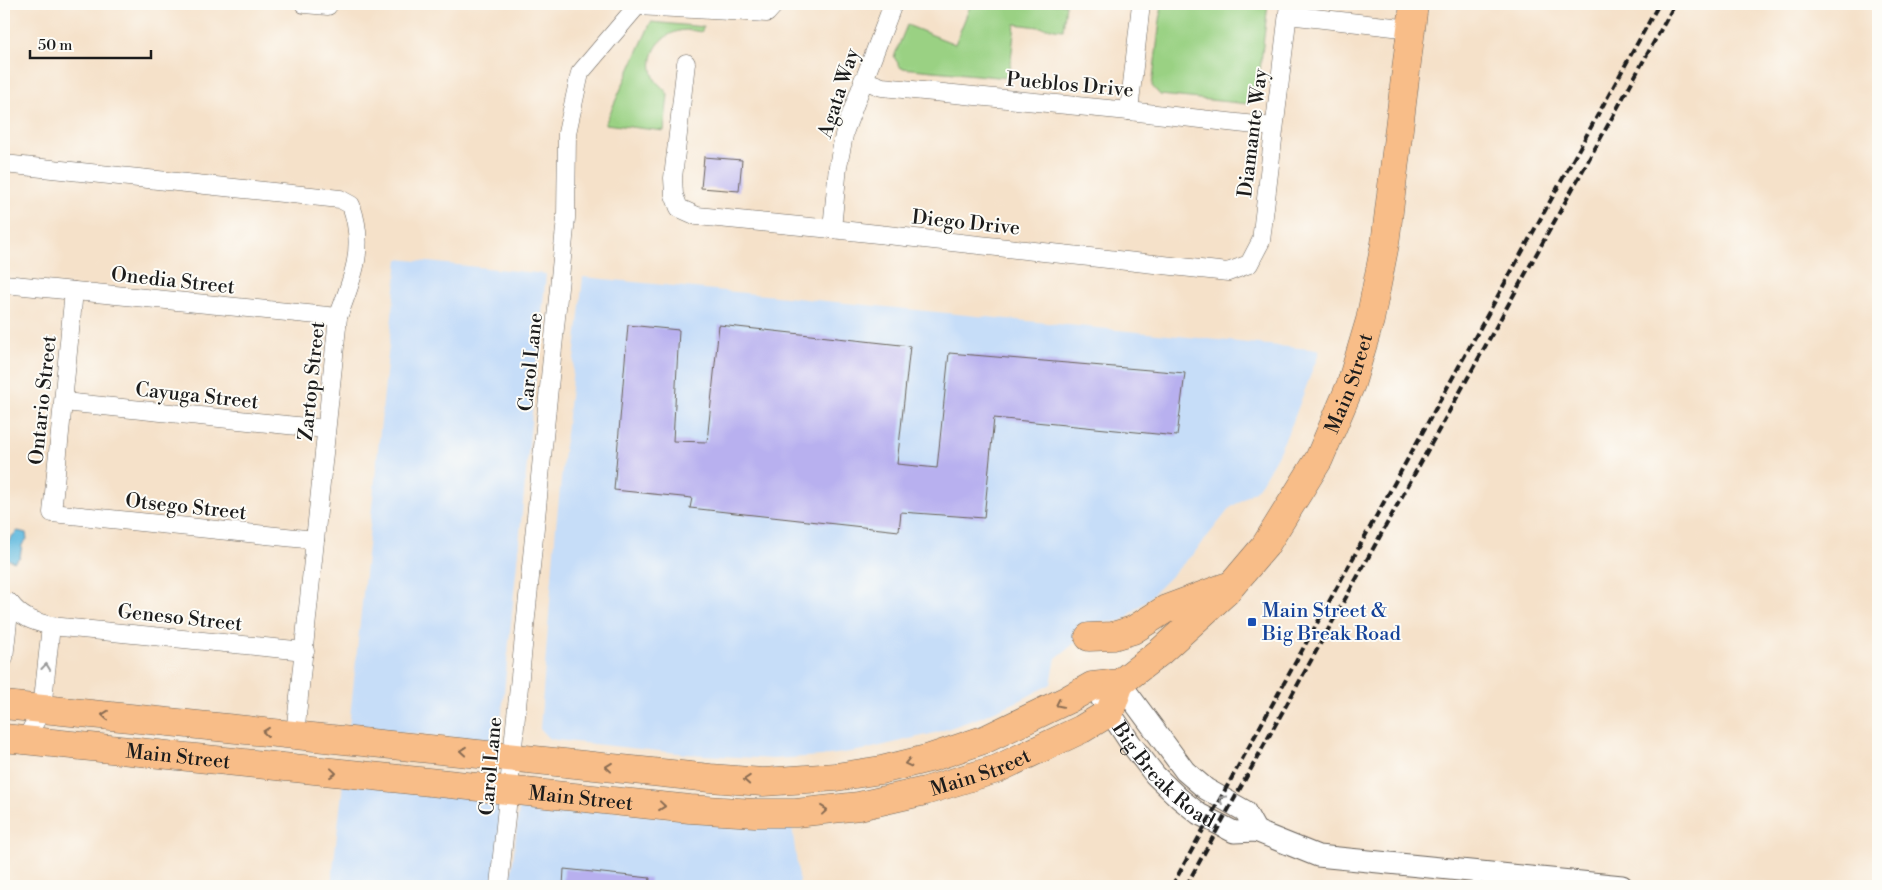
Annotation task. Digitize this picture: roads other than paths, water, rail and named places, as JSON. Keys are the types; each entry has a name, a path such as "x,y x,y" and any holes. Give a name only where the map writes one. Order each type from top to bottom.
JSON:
{"main road":[{"name":"Main Street","path":"4,705 763,782 836,777 881,770 930,758 986,739 1092,686 1120,683 1160,652 1215,604 1233,584 1265,546 1320,459 1351,384 1370,320 1385,244 1412,16"},
{"path":"1089,637 1113,636 1133,630 1166,609 1233,584"},
{"path":"1110,712 1120,683"},
{"name":"Main Street","path":"15,738 690,809 755,813 796,813 859,806 925,791 996,769 1082,729 1110,712"}],"street":[{"path":"304,4 328,6"},
{"name":"Carol Lane","path":"499,886 566,218 567,133 580,73 637,6 767,13 775,4"},
{"name":"Agata Way","path":"832,229 838,166 844,130 893,4"},
{"path":"1128,111 1141,4"},
{"path":"1288,9 1412,16"},
{"name":"Diamante Way","path":"1249,264 1261,241 1288,9"},
{"name":"Diego Drive","path":"686,62 673,178 674,195 679,208 697,216 1228,272 1249,264"},
{"name":"Pueblos Drive","path":"863,80 882,87 1274,127"},
{"name":"Zartop Street","path":"4,164 340,199 351,205 356,218 358,251 354,278 338,317 295,736"},
{"name":"Onedia Street","path":"4,284 338,317"},
{"name":"Ontario Street","path":"52,513 74,291"},
{"name":"Cayuga Street","path":"64,402 326,430"},
{"name":"Otsego Street","path":"52,513 315,540"},
{"path":"4,658 7,602"},
{"name":"Geneso Street","path":"7,602 19,614 33,622 50,626 304,651"},
{"path":"15,738 42,709 50,626"},
{"name":"Big Break Road","path":"1120,683 1185,770 1206,789 1245,811 1256,831"},
{"name":"Big Break Road","path":"1092,686 1155,775 1199,814 1234,832 1256,831 1318,856 1622,886"}],"water":[{"path":"18,531 26,533 27,539 22,545 20,557 14,562 6,558 6,550 10,540"}],"railway":[{"path":"1172,886 1659,4"},
{"path":"1186,886 1675,4"}],"place":[{"name":"Main Street & Big Break Road","path":"1252,622"}]}
